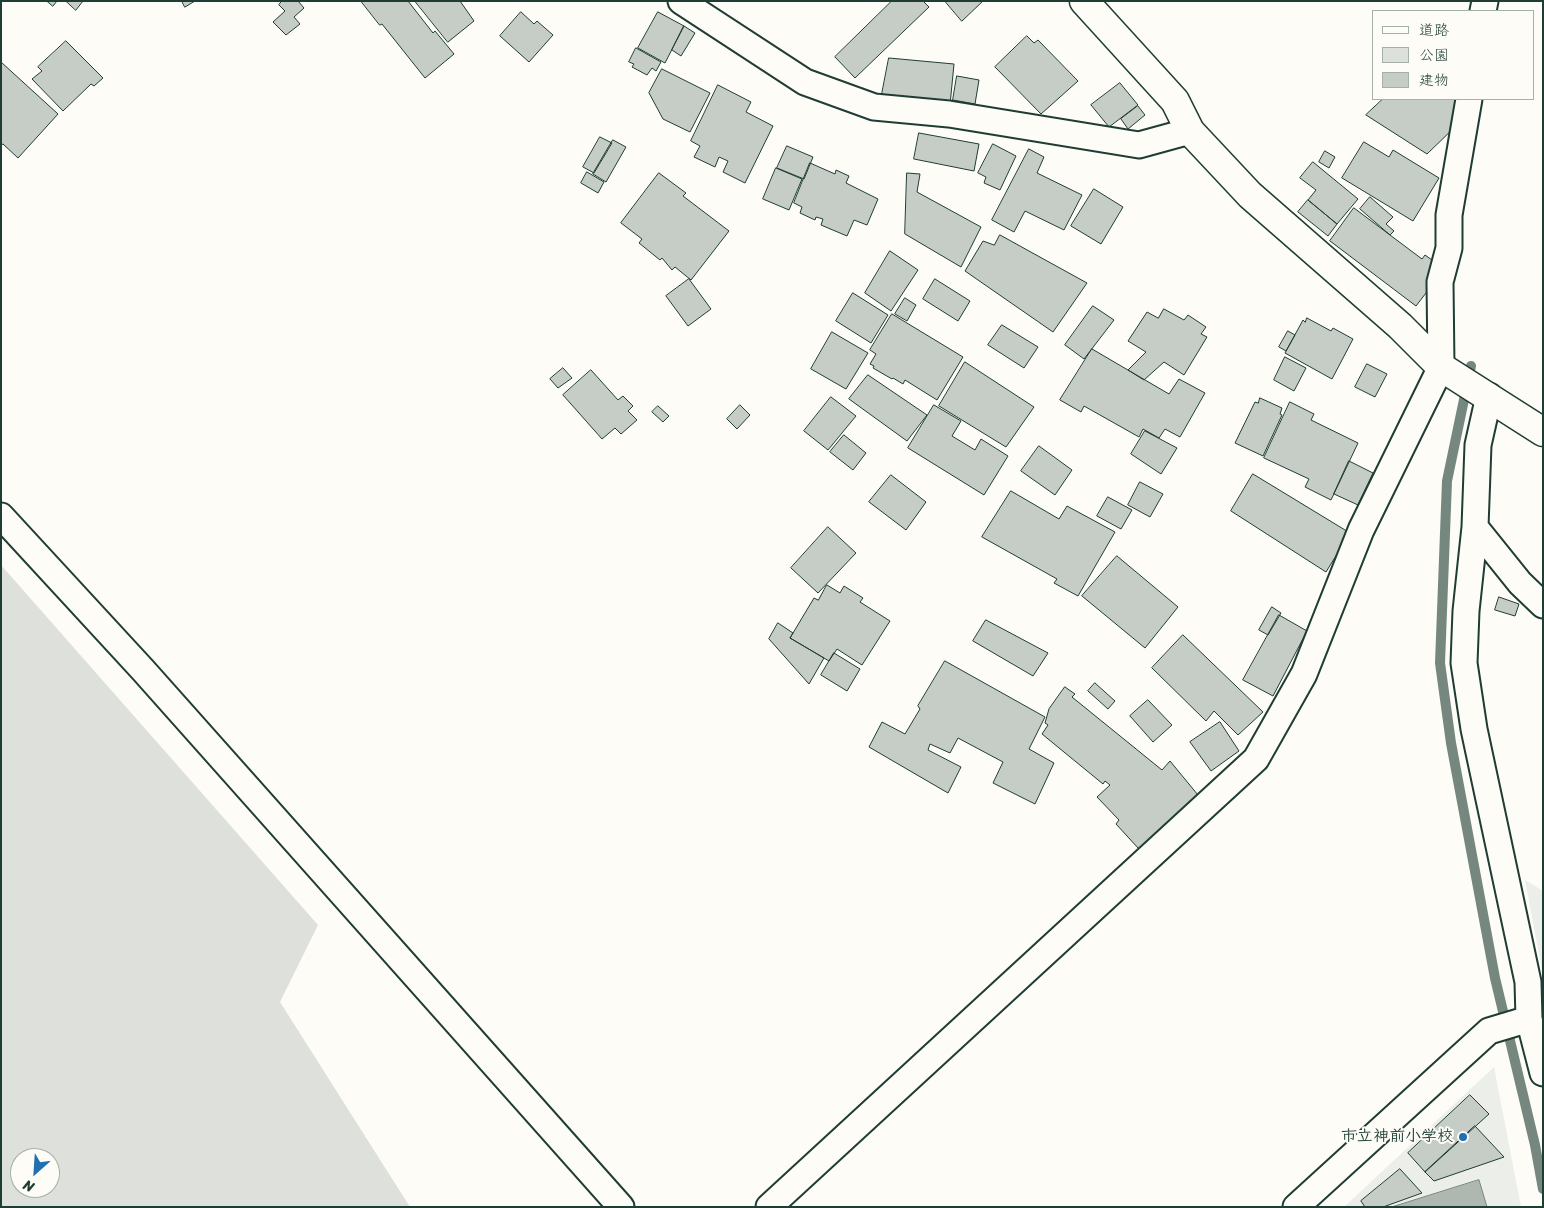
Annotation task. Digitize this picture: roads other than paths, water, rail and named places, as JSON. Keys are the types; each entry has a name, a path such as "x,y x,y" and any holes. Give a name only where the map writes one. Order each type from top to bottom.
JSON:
{"street":[{"path":"681,1 805,82 874,107 950,114 1139,145 1190,131"},
{"path":"1084,1 1175,101 1190,131 1250,195 1466,382 1543,432"},
{"path":"1469,100 1449,215 1450,248 1440,282 1466,382 1478,445 1475,527 1466,611 1464,663 1474,729 1528,982 1527,1020 1543,1073"},
{"path":"769,1207 1256,759 1304,674 1361,530 1466,382"},
{"path":"1,516 156,685 621,1207"},
{"path":"1475,527 1520,583 1543,605"},
{"path":"1296,1207 1489,1031 1527,1020"}],"waterway":[{"path":"1471,366 1447,481 1440,663 1451,743 1495,978 1535,1145 1543,1189"}],"place":[{"name":"市立神前小学校","path":"1463,1137"}]}
